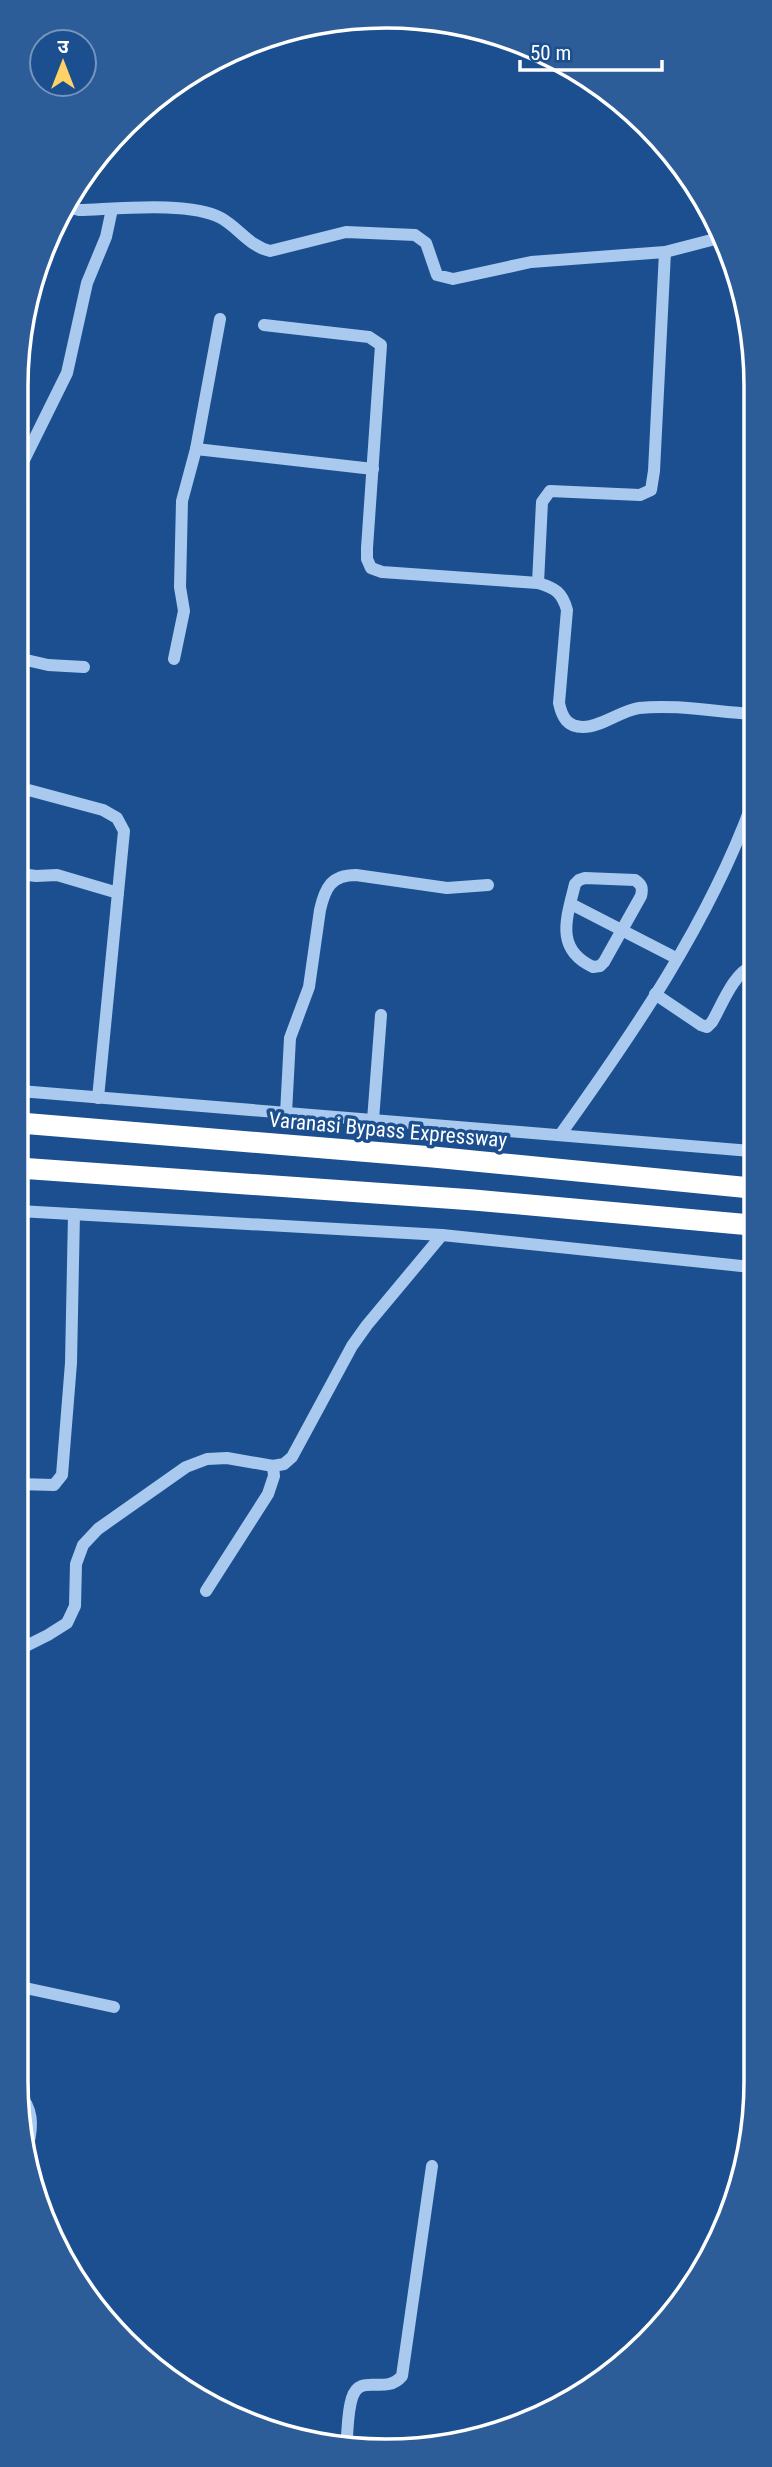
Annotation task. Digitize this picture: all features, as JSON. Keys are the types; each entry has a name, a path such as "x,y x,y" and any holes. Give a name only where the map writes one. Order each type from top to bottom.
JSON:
{"highway":[{"name":"Varanasi Bypass Expressway","path":"28,1124 744,1187"},
{"path":"28,1169 474,1200 744,1224"}],"street":[{"path":"75,209 170,208 208,213 222,218 258,248 270,251 346,232 415,235 426,243 436,275 453,279 531,262 665,252 713,240"},
{"path":"28,452 67,373 87,283 106,237 112,209"},
{"path":"538,583 542,502 550,491 640,495 651,490 665,252"},
{"path":"174,659 184,611 180,587 181,512 196,449 220,319"},
{"path":"264,325 369,337 380,345 366,548 371,568 382,572 538,583 554,588 564,597 567,610 559,703 561,716 568,723 584,727 622,712 654,707 744,713"},
{"path":"196,449 373,469"},
{"path":"28,660 48,665 84,667"},
{"path":"28,790 103,810 117,818 124,831 98,1098"},
{"path":"560,1135 630,1038 726,868 744,824"},
{"path":"28,875 57,875 118,893"},
{"path":"286,1113 290,1038 306,999 322,899 331,884 344,875 356,875 447,888 488,885"},
{"path":"579,880 635,880 640,884 641,896 623,931 600,966 587,964 569,947 566,942 570,904 575,884 579,880"},
{"path":"570,904 676,958"},
{"path":"655,994 707,1027 744,970"},
{"path":"373,1120 381,1015"},
{"path":"28,1092 744,1150"},
{"path":"28,1211 442,1235 744,1266"},
{"path":"28,1484 54,1485 62,1475 71,1363 74,1214"},
{"path":"28,1645 67,1623 75,1606 76,1564 83,1545 98,1529 186,1467 207,1459 227,1458 273,1466 285,1464 292,1457 352,1346 442,1235"},
{"path":"206,1591 268,1494 274,1476 273,1466"},
{"path":"28,1989 114,2007"},
{"path":"30,2110 32,2131"},
{"path":"347,2437 352,2398 356,2389 364,2384 396,2384 402,2376 432,2166"}]}
